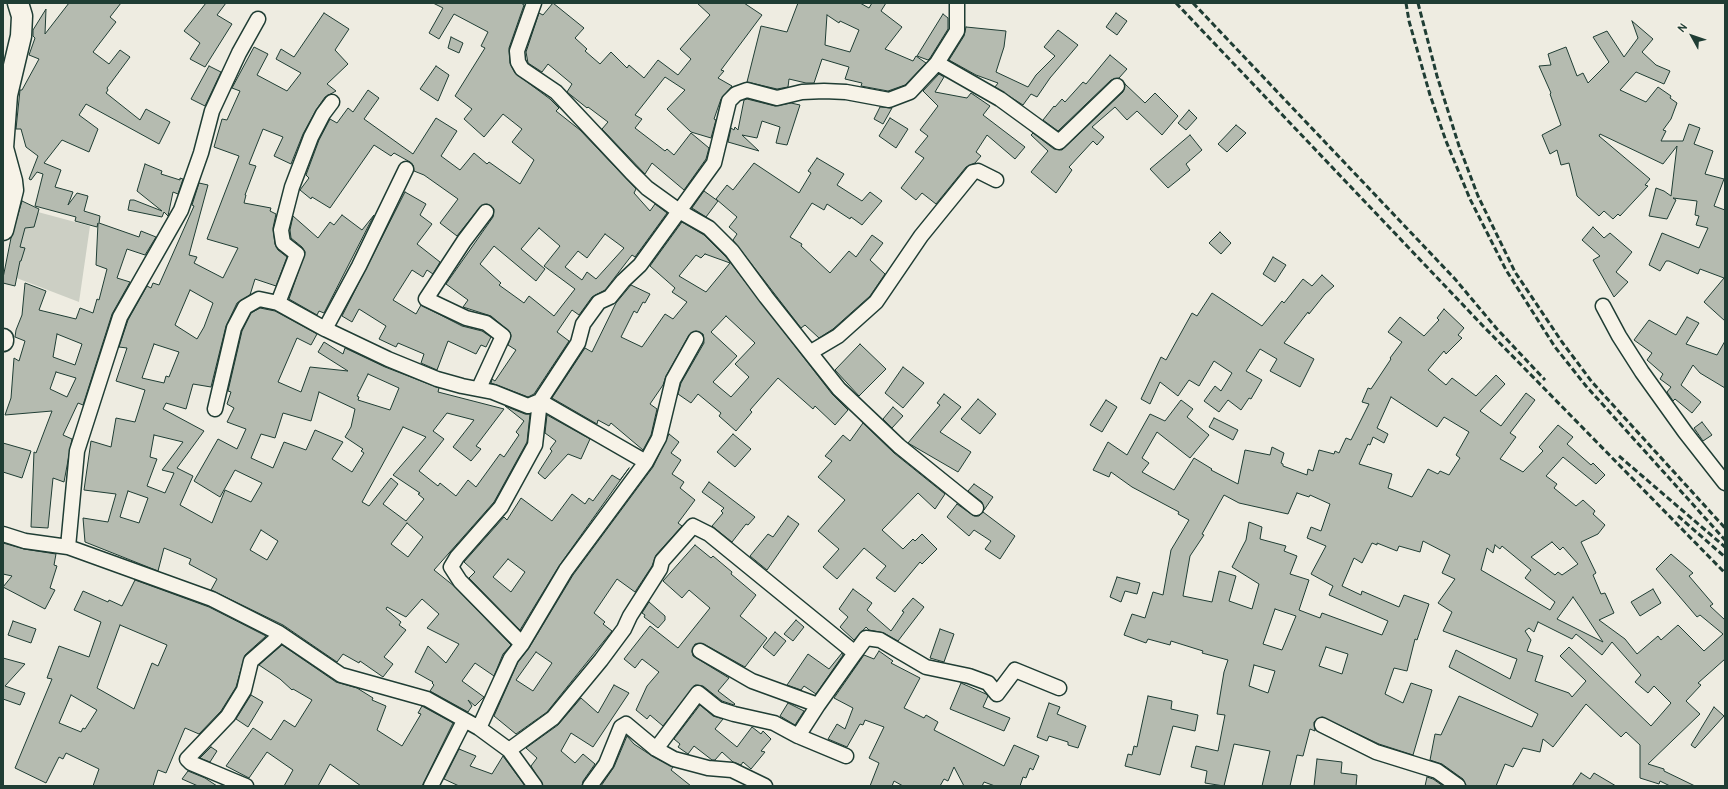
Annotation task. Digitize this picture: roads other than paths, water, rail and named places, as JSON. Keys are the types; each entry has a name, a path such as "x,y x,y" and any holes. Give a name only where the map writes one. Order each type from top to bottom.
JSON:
{"street":[{"path":"3,230 13,190 3,148 8,95 21,36 22,16 18,3"},
{"path":"534,3 517,51 518,62 522,69 556,92 647,188 679,211 709,228 732,251 766,297 839,389 899,446 976,508"},
{"path":"522,644 460,581 451,567 457,557 501,507 535,445 540,401 578,343 583,324 599,302 610,297 623,280 640,265 666,232 679,211 714,163 729,100 736,94 746,90 777,98 802,92 824,91 846,92 889,100 910,92 937,63 957,31 957,3"},
{"path":"68,547 77,451 120,317 181,210 201,152 212,111 239,53 258,20"},
{"path":"937,63 1000,99 1059,142 1117,86"},
{"path":"278,303 297,254 283,243 281,230 292,186 311,137 323,114 332,102"},
{"path":"325,328 359,266 406,169"},
{"path":"811,352 838,336 876,302 921,236 973,172 978,171 996,180"},
{"path":"479,388 503,336 486,323 466,318 426,299 486,212"},
{"path":"215,409 234,328 245,307 258,299 278,303 388,359 437,379 462,386 479,388 528,406 540,401"},
{"path":"1603,306 1619,336 1642,372 1685,432 1725,482"},
{"path":"479,728 511,658 522,644 566,570 646,462 659,438 672,380 696,339"},
{"path":"540,401 646,462"},
{"path":"509,750 553,718 601,660 624,629 630,616 660,569 662,561 693,526 709,534 856,652"},
{"path":"3,534 25,541 68,547 212,599 279,633 341,674 427,698 464,721 479,728 509,750 535,786"},
{"path":"246,786 191,763 187,759 228,716 244,690 251,661 275,640 279,633"},
{"path":"798,736 818,705 866,638 880,640 926,667 969,676 988,683 997,694 1015,670 1059,688"},
{"path":"700,651 752,681 818,705"},
{"path":"656,749 698,693 718,709 774,723 798,736 846,756"},
{"path":"431,786 464,721"},
{"path":"590,786 606,764 624,725 626,724 656,749 684,763 732,770 765,786"},
{"path":"1322,725 1376,752 1437,771 1458,786"}],"railway":[{"path":"1176,3 1484,327 1725,573"},
{"path":"1193,3 1455,279 1497,329 1545,380"},
{"path":"1406,3 1409,21 1430,95 1446,141 1470,199 1506,270 1555,347 1586,386 1725,540"},
{"path":"1418,3 1437,76 1459,146 1478,196 1515,272 1562,342 1592,382 1725,528"},
{"path":"1619,456 1725,547"},
{"path":"1678,516 1725,557"}]}
